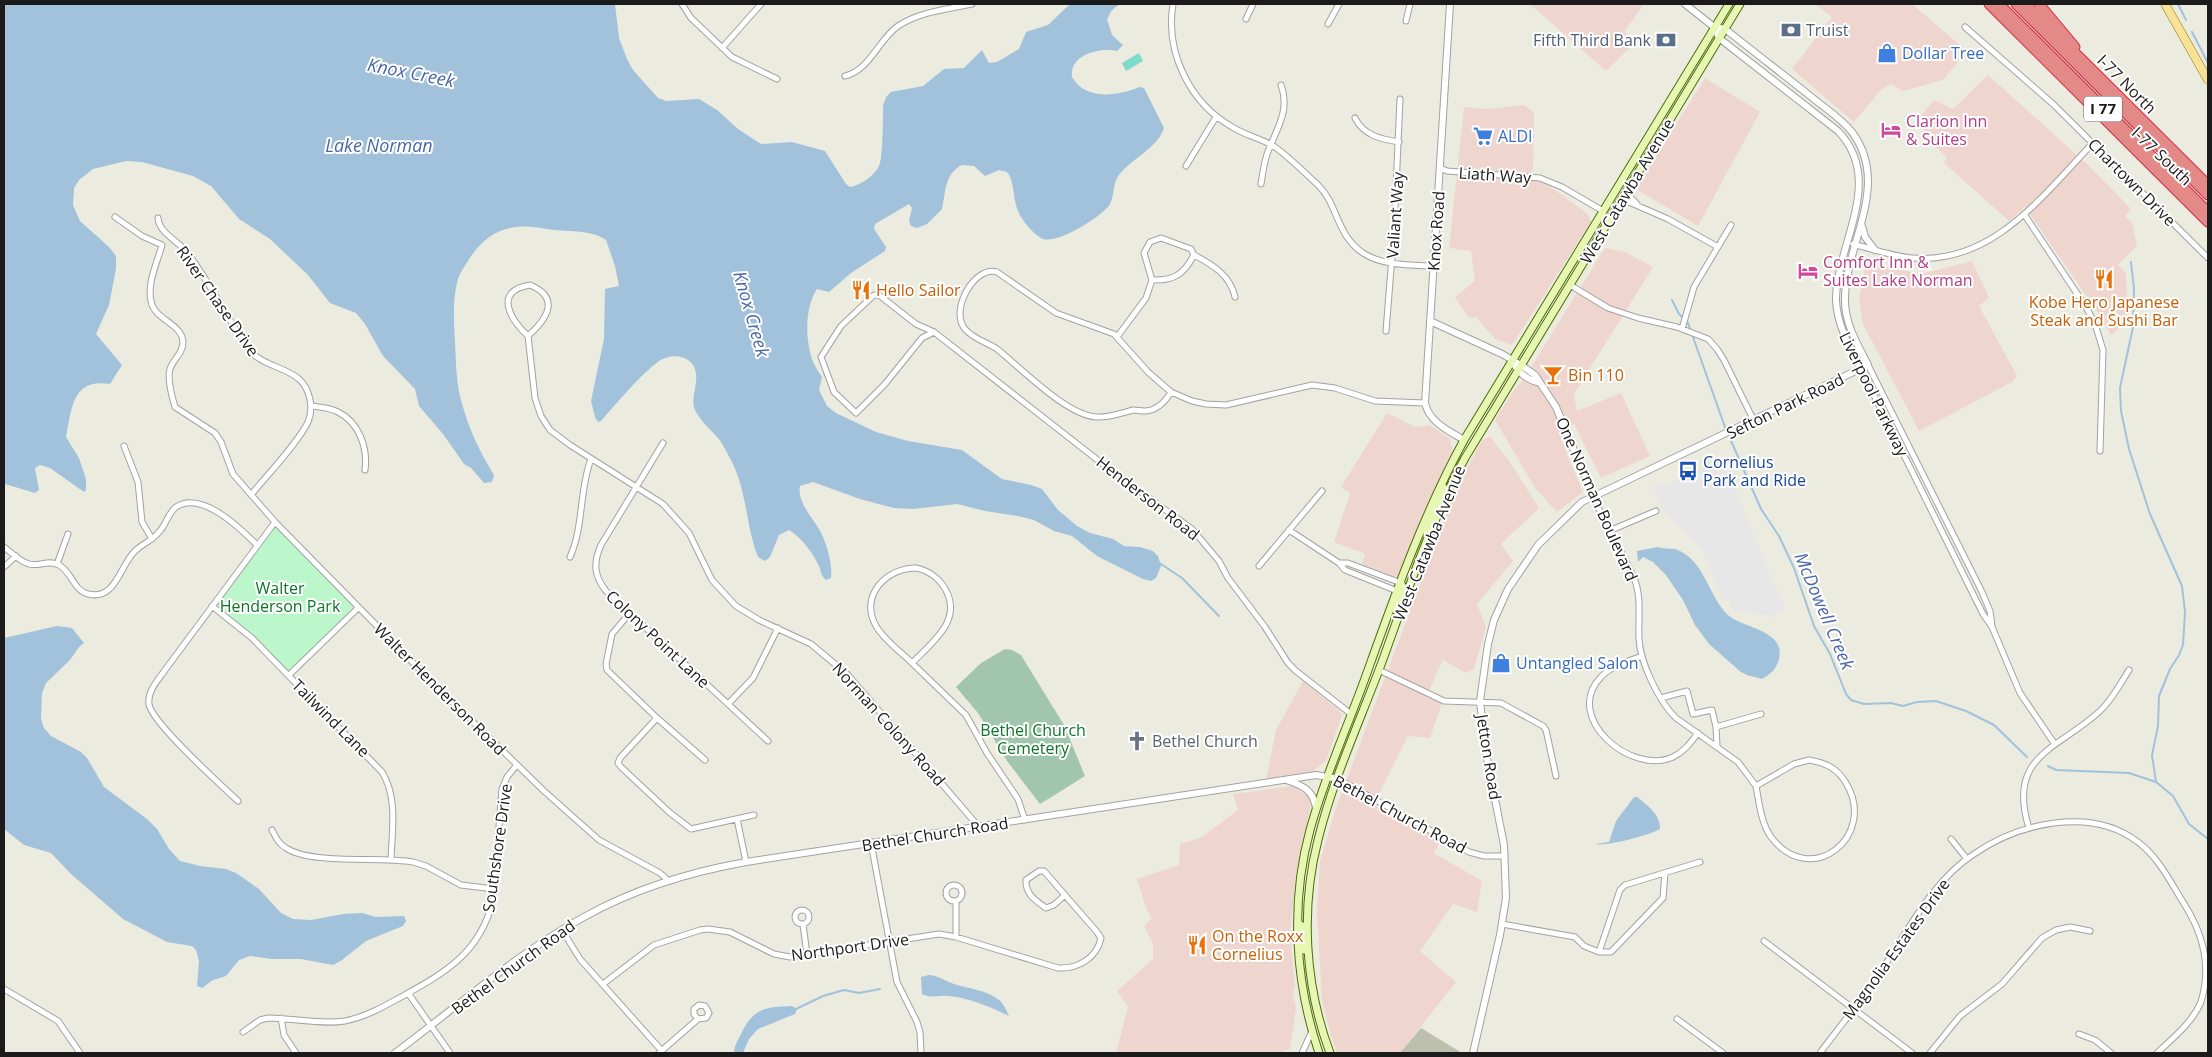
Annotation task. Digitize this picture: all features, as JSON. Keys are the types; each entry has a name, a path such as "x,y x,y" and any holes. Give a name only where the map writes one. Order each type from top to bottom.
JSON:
{"highway":[{"path":"1981,4 2015,30"},
{"name":"I-77 South","path":"1989,4 2208,222"},
{"name":"I 77","path":"1999,4 2208,212"},
{"name":"I 77","path":"2016,4 2208,195"},
{"name":"I-77 North","path":"2026,4 2208,185"},
{"path":"2039,4 2107,86"}],"main road":[{"name":"West Catawba Avenue","path":"1319,1053 1312,1031 1302,980 1298,923 1302,871 1316,810 1328,775 1427,514 1464,440 1728,4"},
{"name":"West Catawba Avenue","path":"1330,1053 1320,1022 1313,989 1308,949 1310,885 1319,835 1338,778 1430,534 1465,458 1740,4"},
{"path":"2165,4 2208,80"},
{"path":"1622,199 1620,193 1641,158 1643,145"},
{"path":"1579,270 1584,254 1606,217 1603,211"},
{"path":"1430,534 1427,532 1427,528 1443,490 1445,475"},
{"path":"1388,644 1389,630 1403,590 1401,583"},
{"path":"1298,923 1302,926 1306,967 1313,989"}],"street":[{"path":"682,4 691,18 722,48 743,64 777,79"},
{"path":"722,48 761,4"},
{"path":"845,76 863,66 890,33 908,20 929,13 972,4"},
{"path":"1173,4 1172,28 1176,58 1191,88 1216,117 1233,128 1271,145 1320,186 1340,226 1356,247 1372,258 1433,266"},
{"path":"1246,19 1253,4"},
{"path":"1328,24 1339,4"},
{"path":"1406,21 1410,4"},
{"name":"Knox Road","path":"1425,403 1450,4"},
{"path":"1686,4 1714,27 1725,29"},
{"name":"Liverpool Parkway","path":"1714,27 1720,38 1830,125 1846,140 1856,165 1860,188 1840,273 1836,302 1845,336 1983,614 1992,627 2014,682 2054,743"},
{"name":"Chartown Drive","path":"1965,27 2006,61 2093,142 2208,258"},
{"name":"Liverpool Parkway","path":"1725,29 1839,119 1852,133 1862,152 1868,176 1868,194 1847,279 1845,304 1850,326 1982,592 1990,611 1992,627"},
{"path":"1261,184 1265,160 1283,118 1285,106 1281,85"},
{"name":"Valiant Way","path":"1386,331 1392,262 1400,99"},
{"path":"1186,166 1216,117"},
{"path":"1355,118 1363,129 1377,138 1399,142"},
{"path":"1848,242 1914,258 1956,255 1986,243 2008,229 2024,214 2093,142"},
{"name":"Liath Way","path":"1440,168 1447,171 1540,178 1562,187 1603,211"},
{"path":"1627,190 1637,205"},
{"path":"1622,199 1668,219 1718,247"},
{"path":"2024,214 2086,307 2095,324 2103,350 2100,451"},
{"name":"Walter Henderson Road","path":"115,216 142,236 162,246 152,277 150,300 155,312 173,326 182,338 182,350 170,367 169,373 174,405 215,433 221,442 232,473 275,522 358,608 517,764 590,833 660,873 668,880"},
{"name":"River Chase Drive","path":"158,218 162,229 186,251 252,353 262,361 298,379 308,392 311,406"},
{"path":"1682,329 1694,287 1731,225"},
{"path":"1861,225 1865,238 1876,250"},
{"path":"1117,337 1146,298 1152,280 1144,256 1145,249 1150,242 1157,239 1169,240 1191,249 1194,254 1224,275 1233,286 1235,297"},
{"path":"1152,280 1168,280 1176,277 1194,254"},
{"path":"1170,392 1162,405 1151,410 1136,410 1096,417 1080,414 1025,374 996,348 971,335 960,322 960,304 978,277 993,270 1063,317 1103,328 1117,337 1148,372 1170,392 1192,401 1216,405 1312,385 1335,388 1376,401 1425,403 1426,410 1434,421 1464,440"},
{"path":"1570,285 1608,308 1682,329 1708,339 1718,349 1754,421"},
{"path":"530,286 538,289 545,295 549,305 547,316 528,336 513,320 508,310 508,301 512,293 520,287 530,286"},
{"name":"Henderson Road","path":"934,332 922,338 885,384 856,413 834,392 821,357 841,326 874,295 879,295 916,324 934,332 1113,472 1192,530 1219,561 1228,578 1265,627 1288,663 1352,714"},
{"name":"One Norman Boulevard","path":"1430,321 1502,354 1519,368 1535,375 1537,382 1549,394 1593,496 1634,580 1639,606 1639,639 1642,656 1661,698 1676,718 1717,745 1742,766 1756,786 1765,822 1771,836 1783,848 1798,858 1812,860 1825,857 1839,847 1851,830 1856,807 1840,774 1829,765 1816,761 1802,761 1756,786"},
{"name":"Norman Colony Road","path":"528,336 536,398 541,416 558,437 663,504 685,526 712,580 731,601 748,614 811,644 848,675 979,827"},
{"name":"Sefton Park Road","path":"1593,496 1754,421 1868,365"},
{"path":"251,495 302,431 309,417 311,406 339,412 351,421 362,440 366,459 365,470"},
{"name":"Colony Point Lane","path":"663,443 601,545 595,567 600,584 629,614 768,742"},
{"path":"124,446 138,482 142,522 152,539"},
{"path":"570,557 576,545 586,472 592,459"},
{"path":"1259,566 1322,490"},
{"name":"Jetton Road","path":"1473,1053 1502,924 1506,898 1505,856 1485,748 1480,701 1488,644 1494,620 1508,589 1528,557 1547,534 1574,508 1593,496"},
{"path":"4,547 29,564 56,564 64,569 76,586 92,595 103,594 115,584 134,552 159,533 174,509 190,503 229,518 257,545"},
{"path":"1609,531 1656,511"},
{"path":"238,802 164,727 149,706 149,696 212,606 275,522"},
{"path":"1289,530 1339,563 1345,570 1397,591"},
{"path":"56,564 68,534"},
{"path":"4,567 16,556"},
{"path":"1339,563 1348,563 1401,583"},
{"path":"912,663 940,634 946,624 950,608 946,591 935,576 923,570 909,568 895,571 881,582 874,593 871,608 876,627 912,663 966,715 987,753 1018,799 1025,820"},
{"name":"Tailwind Lane","path":"212,606 242,629 377,765 386,779 393,800 390,859"},
{"path":"289,675 358,608"},
{"path":"629,614 612,634 606,664 607,670 657,718 705,760"},
{"path":"728,704 753,678 778,628"},
{"path":"1642,656 1608,671 1597,682 1591,709 1592,717 1598,730 1610,742 1625,752 1642,760 1657,761 1679,753 1698,733"},
{"path":"1379,670 1444,701 1501,703 1543,726 1546,730 1556,776"},
{"path":"2030,828 2024,807 2028,775 2042,753 2099,712 2129,670"},
{"path":"1661,698 1687,691 1692,714 1712,710 1716,727 1717,745"},
{"path":"1716,727 1761,714"},
{"path":"657,718 620,758 618,763 621,767 669,812 691,829 754,815"},
{"name":"Southshore Drive","path":"243,1032 260,1020 281,1018 343,1021 370,1013 449,969 470,950 486,923 493,901 502,789 507,777 517,764"},
{"name":"Bethel Church Road","path":"395,1053 562,930 610,904 668,880 746,862 1316,775 1328,775 1338,778 1469,852 1484,856 1505,856"},
{"path":"1285,780 1303,786 1310,792 1316,810"},
{"path":"737,819 746,862"},
{"name":"Magnolia Estates Drive","path":"1820,1053 1854,1008 1935,891 1966,859 1998,840 2030,828 2058,823 2096,824 2111,828 2138,842 2156,860 2200,930 2207,953 2207,982 2198,1007 2182,1029 2157,1053"},
{"path":"272,830 279,843 302,855 390,859 419,863 468,887 494,889"},
{"path":"1951,839 1966,859"},
{"path":"871,843 900,992 917,1022 920,1032 921,1053"},
{"path":"1598,952 1620,890 1632,882 1700,862"},
{"path":"1039,871 1044,871 1065,895 1054,905 1046,908 1028,892 1026,880 1039,871"},
{"path":"1502,924 1575,937 1584,946 1598,952 1611,952 1663,898 1665,873"},
{"name":"Northport Drive","path":"602,984 654,944 708,929 730,932 774,954 790,957 890,943 931,935 956,937 1058,968 1073,968 1082,964 1099,947 1101,938 1065,895"},
{"path":"956,901 956,937"},
{"path":"803,924 807,955"},
{"path":"1930,1053 1960,1016 2002,984 2042,938 2056,930 2070,927 2090,932"},
{"path":"562,930 580,959 661,1052 698,1019"},
{"path":"1764,941 1912,1053"},
{"path":"4,990 58,1021 80,1053"},
{"path":"408,993 450,1053"},
{"path":"281,1018 284,1035 296,1053"},
{"path":"1677,1019 1722,1053"},
{"path":"1302,1053 1312,1031"},
{"path":"2079,1034 2095,1040 2111,1053"}],"shaded area":[{"path":"1530,4 1644,4 1625,31 1633,45 1606,71"},
{"path":"1814,4 1914,4 1967,51 1943,80 1903,91 1891,84 1881,90 1854,122 1792,69 1832,17"},
{"path":"1139,53 1143,61 1126,71 1122,63"},
{"path":"1988,75 2088,165 2131,209 2125,216 2132,223 2137,245 2118,265 2126,274 2128,320 2111,335 2097,311 2025,207 2009,221 1944,163 1947,157 1929,141 1920,117 1934,100 1953,109"},
{"path":"1705,78 1760,112 1698,226 1636,189"},
{"path":"1524,105 1534,113 1533,166 1530,179 1545,183 1588,214 1591,222 1512,345 1495,339 1476,317 1469,318 1455,297 1475,281 1471,251 1449,248 1464,107 1487,109"},
{"path":"1605,248 1625,252 1653,267 1574,394 1577,411 1621,393 1650,456 1601,478 1574,424 1562,429 1561,439 1583,492 1557,512 1535,488 1495,420 1516,387 1521,383"},
{"path":"1972,261 1989,298 1979,306 2017,376 2012,382 1919,431 1863,324 1859,300 1866,262 1921,274"},
{"path":"1387,413 1415,427 1429,425 1449,438 1453,451 1416,530 1398,576 1395,577 1362,564 1365,554 1334,542 1350,493 1341,487"},
{"path":"1490,437 1508,459 1539,508 1501,544 1513,561 1477,604 1486,627 1474,669 1466,673 1443,660 1426,697 1442,703 1430,738 1408,736 1375,802 1438,837 1440,841 1434,853 1482,881 1477,912 1453,904 1420,951 1456,982 1400,1053 1337,1053 1322,1001 1317,912 1320,861 1336,808 1454,494 1482,440"},
{"path":"1711,465 1714,469 1718,468 1719,465 1727,470 1785,609 1777,612 1776,618 1730,608 1729,600 1724,602 1703,552 1664,513 1652,485 1662,482 1663,485"},
{"path":"1303,681 1342,715 1326,761 1313,771 1266,780 1276,730"},
{"path":"1293,786 1307,795 1311,804 1296,874 1290,933 1295,986 1293,993 1296,1008 1290,1049 1278,1053 1116,1053 1128,1007 1117,991 1153,959 1153,944 1144,926 1152,918 1147,911 1137,879 1179,865 1180,844 1202,837 1238,810 1233,794"},
{"path":"1421,1028 1462,1053 1400,1053"}],"green space":[{"name":"Walter Henderson Park","path":"275,523 358,608 289,675 213,605"},
{"name":"Bethel Church Cemetery","path":"1005,649 1012,650 1021,655 1064,725 1085,776 1040,804 1007,761 978,713 956,687 981,663"}],"water":[{"name":"Lake Norman","path":"4,4 615,4 619,38 627,59 633,70 658,98 666,101 699,99 717,110 738,129 761,144 792,142 825,151 846,184 850,187 867,180 879,166 882,146 883,106 886,97 891,92 923,86 944,69 964,68 982,50 989,63 997,62 1019,49 1026,32 1048,25 1070,4 1120,4 1112,10 1107,19 1112,35 1123,45 1117,51 1103,50 1087,54 1072,69 1072,77 1078,85 1094,93 1122,93 1140,87 1144,88 1164,128 1156,142 1119,175 1115,182 1112,200 1106,209 1078,229 1047,240 1041,238 1029,228 1019,214 1011,179 1007,172 999,170 985,176 974,166 962,165 949,178 942,209 927,224 917,228 911,226 909,221 912,208 909,204 875,224 874,229 886,247 885,251 851,273 829,292 817,289 810,305 807,332 812,359 822,377 819,390 827,406 836,413 876,432 908,441 962,450 1002,479 1042,489 1058,510 1077,526 1090,533 1113,539 1124,546 1140,547 1153,551 1158,556 1161,566 1156,578 1151,581 1143,579 1097,556 1072,536 1054,531 1034,520 957,504 913,509 894,508 860,499 813,482 800,486 800,492 805,508 824,540 830,560 831,578 826,580 824,578 817,561 803,541 789,530 779,535 770,557 765,561 758,557 737,473 719,439 695,410 693,399 696,376 690,361 682,357 672,356 659,361 637,381 601,421 598,422 595,417 591,401 604,339 605,289 619,286 615,266 606,240 600,236 585,232 535,227 503,230 494,234 477,249 459,276 454,311 457,379 459,393 471,429 494,475 492,482 484,483 471,468 464,464 443,434 419,406 415,389 383,356 365,324 356,313 330,303 308,275 270,239 239,219 211,186 193,176 142,162 126,161 93,169 79,180 74,188 73,205 80,221 109,247 116,256 116,269 109,305 96,334 122,365 110,384 97,383 81,390 76,397 70,416 66,437 79,458 86,479 86,490 84,492 50,468 40,465 35,468 39,490 35,493 5,484"},
{"path":"1658,547 1677,550 1688,556 1701,572 1716,599 1728,615 1735,620 1762,631 1776,642 1779,649 1779,659 1771,673 1762,679 1747,675 1709,644 1695,625 1683,600 1666,575 1653,562 1643,557 1638,562 1637,551"},
{"path":"57,626 72,628 84,643 70,660 46,683 42,693 41,719 44,728 51,736 81,752 87,758 104,787 147,819 157,829 169,849 180,861 226,869 236,873 259,889 281,913 293,919 311,920 343,914 362,913 376,917 404,916 406,921 403,926 366,941 333,965 301,959 272,959 250,956 239,960 226,976 213,980 202,988 197,986 199,961 196,950 192,946 167,942 123,919 71,874 51,853 24,845 4,829 4,638"},
{"path":"1634,797 1637,797 1653,811 1660,824 1660,829 1628,840 1608,844 1595,844 1609,842 1616,821"},
{"path":"929,975 994,997 1002,1003 1009,1016 972,1001 949,996 922,994 921,977"},
{"path":"792,1006 797,1009 795,1014 758,1029 749,1039 743,1053 734,1053 736,1043 755,1014 767,1008"}],"waterway":[{"path":"2178,4 2186,20"},
{"path":"2192,32 2208,63"},
{"path":"2131,262 2134,289 2133,327 2120,388 2121,411 2129,449 2150,514 2182,586 2185,612 2183,645 2170,669 2159,696 2158,726 2152,755 2156,782"},
{"name":"McDowell Creek","path":"1672,300 1679,314 1688,323 1726,430"},
{"name":"McDowell Creek","path":"1728,434 1761,509 1779,536 1794,568 1814,626 1830,654 1846,694 1851,700 1864,704 1891,703 1903,706 1917,702 1936,701 1966,711 1994,725 2027,757"},
{"name":"Knox Creek","path":"1158,562 1182,578 1219,616"},
{"name":"McDowell Creek","path":"2048,766 2056,770 2129,773 2156,782 2173,796 2189,824 2208,839"},
{"path":"796,1009 823,996 844,990 859,993 880,989"}],"place":[{"name":"Truist","path":"1791,30"},
{"name":"Fifth Third Bank","path":"1666,40"},
{"name":"Dollar Tree","path":"1887,53"},
{"name":"Clarion Inn & Suites","path":"1891,130"},
{"name":"ALDI","path":"1483,136"},
{"name":"Comfort Inn & Suites Lake Norman","path":"1808,271"},
{"name":"Kobe Hero Japanese Steak and Sushi Bar","path":"2104,279"},
{"name":"Hello Sailor","path":"861,290"},
{"name":"Bin 110","path":"1553,375"},
{"name":"Cornelius Park and Ride","path":"1688,471"},
{"name":"Untangled Salon","path":"1501,663"},
{"name":"Bethel Church","path":"1137,741"},
{"name":"On the Roxx Cornelius","path":"1197,945"}]}
